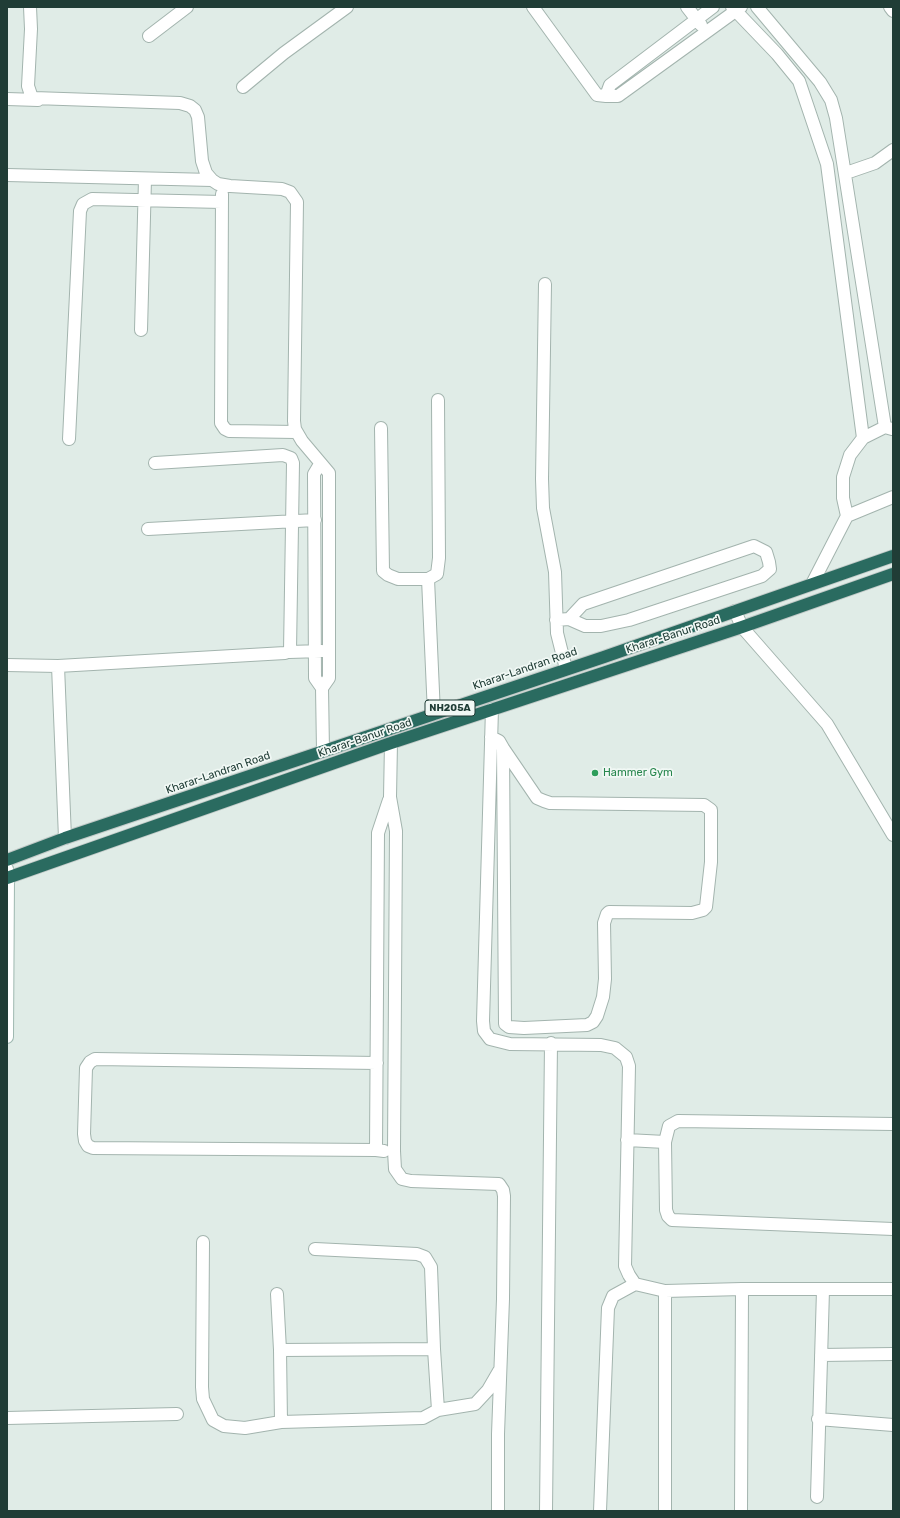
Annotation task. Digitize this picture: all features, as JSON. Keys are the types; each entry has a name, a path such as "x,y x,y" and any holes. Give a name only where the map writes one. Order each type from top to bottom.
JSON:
{"highway":[{"name":"Kharar-Landran Road","path":"7,860 65,838 411,722 893,556"},
{"name":"Kharar-Banur Road","path":"7,875 414,735 742,627 893,574"},
{"path":"411,722 414,735"}],"street":[{"path":"30,7 31,29 28,86 31,95 38,100"},
{"path":"149,36 187,7"},
{"path":"243,87 347,7"},
{"path":"533,7 597,95 618,96 707,32 736,8 799,81 827,164 863,438"},
{"path":"687,7 707,32"},
{"path":"606,96 610,84 713,7"},
{"path":"757,7 820,82 831,100 836,118 846,173 889,428 863,438 850,455 843,478 843,498 847,516 812,584"},
{"path":"890,7 893,11"},
{"path":"7,99 180,102 195,110 198,117 202,161 206,173 217,182 222,202 220,423 225,430 229,431 296,432"},
{"path":"846,173 875,163 893,150"},
{"path":"7,175 217,182 282,189 290,192 297,202 294,421 296,432 302,441 318,458 320,464 329,473 329,678 322,688 322,751"},
{"path":"141,330 145,179"},
{"path":"69,439 80,211 83,204 92,199 222,202"},
{"path":"545,284 542,479 543,508 555,572 556,620 560,649 566,669"},
{"path":"381,428 382,570 388,575 398,579 428,579 437,574 439,558 438,400"},
{"path":"155,463 288,455 291,458 293,463 292,647 289,652"},
{"path":"320,464 314,474 315,678 322,688"},
{"path":"847,516 893,497"},
{"path":"148,529 315,520"},
{"path":"556,620 568,619 585,626 601,626 629,620 762,576 770,569 766,552 754,546 583,604 568,619"},
{"path":"428,579 434,714"},
{"path":"735,611 742,627 827,724 893,835"},
{"path":"7,665 58,666 329,650"},
{"path":"58,666 65,838"},
{"path":"492,709 483,1021 484,1031 490,1039 510,1044 552,1043 600,1045 615,1048 626,1057 628,1066 626,1266 635,1284"},
{"path":"491,737 499,742 537,798 550,803 704,805 711,810 711,862 706,907 703,910 692,913 610,912 607,914 604,923 605,979 603,997 597,1016 593,1022 587,1026 516,1028 506,1026 504,1022 503,748"},
{"path":"391,743 390,797 396,831 395,1169 402,1179 411,1181 499,1184 502,1187 504,1196 499,1370 498,1511"},
{"path":"376,1150 378,833 390,797"},
{"path":"7,875 7,1037"},
{"path":"546,1511 552,1043"},
{"path":"377,1063 95,1059 90,1062 86,1068 85,1141 88,1146 93,1148 394,1151"},
{"path":"893,1124 678,1121 669,1126 665,1142 666,1210 668,1216 672,1220 893,1229"},
{"path":"627,1140 665,1142"},
{"path":"203,1242 202,1387 206,1408 213,1420 224,1426 255,1428 281,1422 417,1419 429,1417 438,1410 475,1404 488,1390 499,1370"},
{"path":"315,1249 417,1254 425,1258 431,1267 438,1410"},
{"path":"600,1511 608,1308 612,1296 635,1284 665,1291 742,1289 893,1289"},
{"path":"741,1511 742,1289"},
{"path":"817,1497 818,1419 823,1290"},
{"path":"665,1291 665,1511"},
{"path":"277,1294 280,1350 281,1422"},
{"path":"280,1350 434,1349"},
{"path":"821,1355 893,1354"},
{"path":"7,1418 177,1414"},
{"path":"818,1419 893,1425"}],"place":[{"name":"Hammer Gym","path":"595,773"}]}
